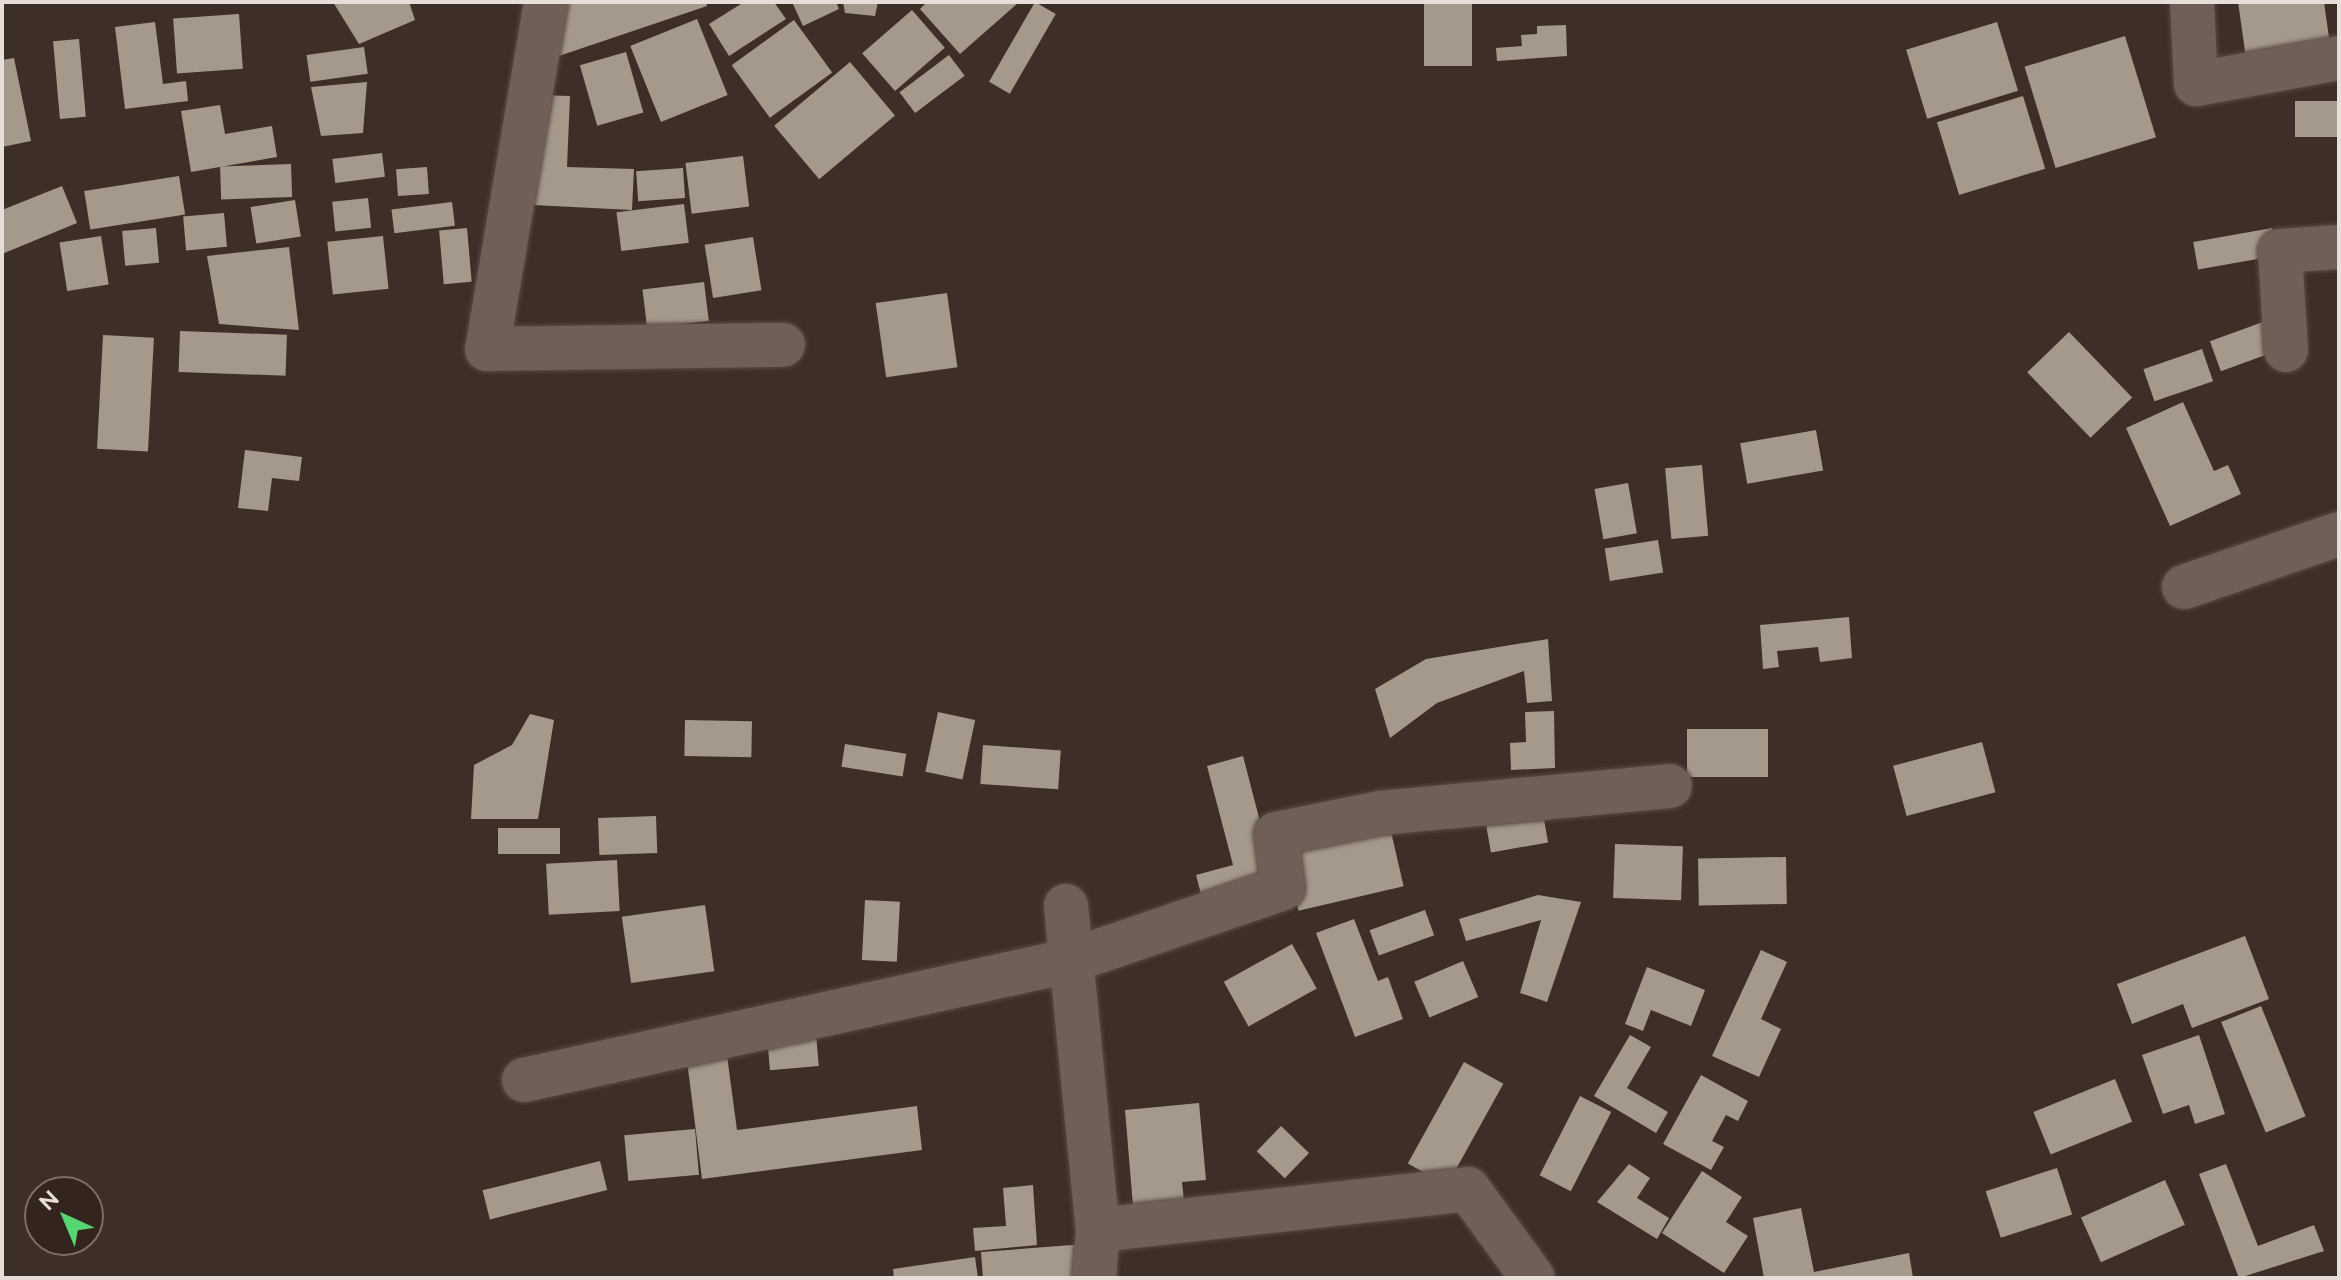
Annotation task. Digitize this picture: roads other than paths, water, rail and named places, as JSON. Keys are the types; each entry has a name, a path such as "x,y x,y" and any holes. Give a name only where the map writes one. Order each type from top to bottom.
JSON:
{"street":[{"path":"546,2 487,349 783,345"},
{"path":"2192,2 2196,84 2339,58"},
{"path":"2286,350 2280,251 2339,247"},
{"path":"2184,587 2339,534"},
{"path":"524,1080 1073,960 1283,888 1276,834 1380,813 1670,786"},
{"path":"1066,906 1098,1230 1094,1278"},
{"path":"1098,1230 1468,1189 1533,1278"}]}
